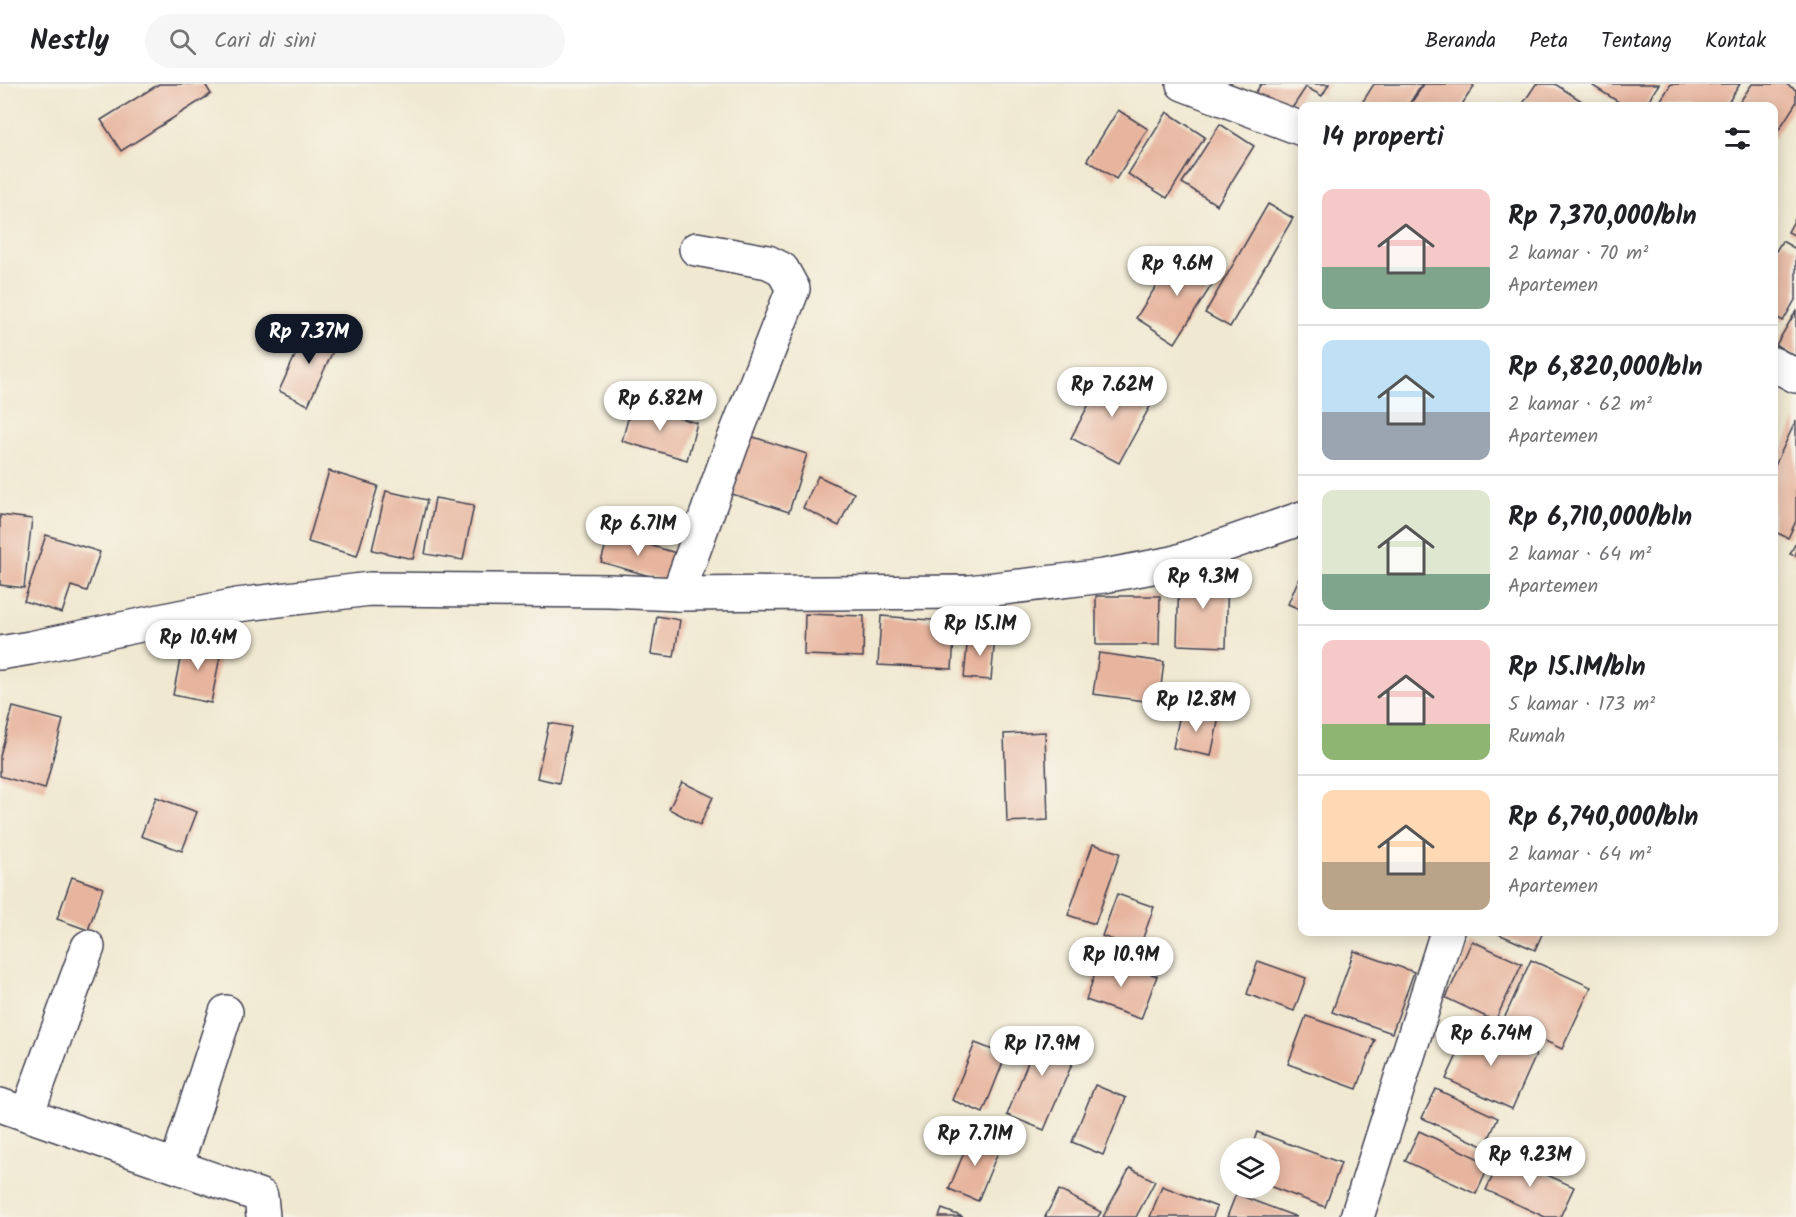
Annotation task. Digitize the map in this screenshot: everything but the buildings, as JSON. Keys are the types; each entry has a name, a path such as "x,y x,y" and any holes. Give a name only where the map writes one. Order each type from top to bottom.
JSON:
{"street":[{"path":"1183,84 1298,127"},
{"path":"678,594 732,444 793,289 782,268 768,262 696,249"},
{"path":"1778,367 1796,376"},
{"path":"0,653 237,605 370,589 610,591 678,594 969,592 1104,576 1173,563 1298,519"},
{"path":"1357,1217 1446,936"},
{"path":"88,947 13,1110 261,1196 263,1217"},
{"path":"176,1166 226,1012"}]}
